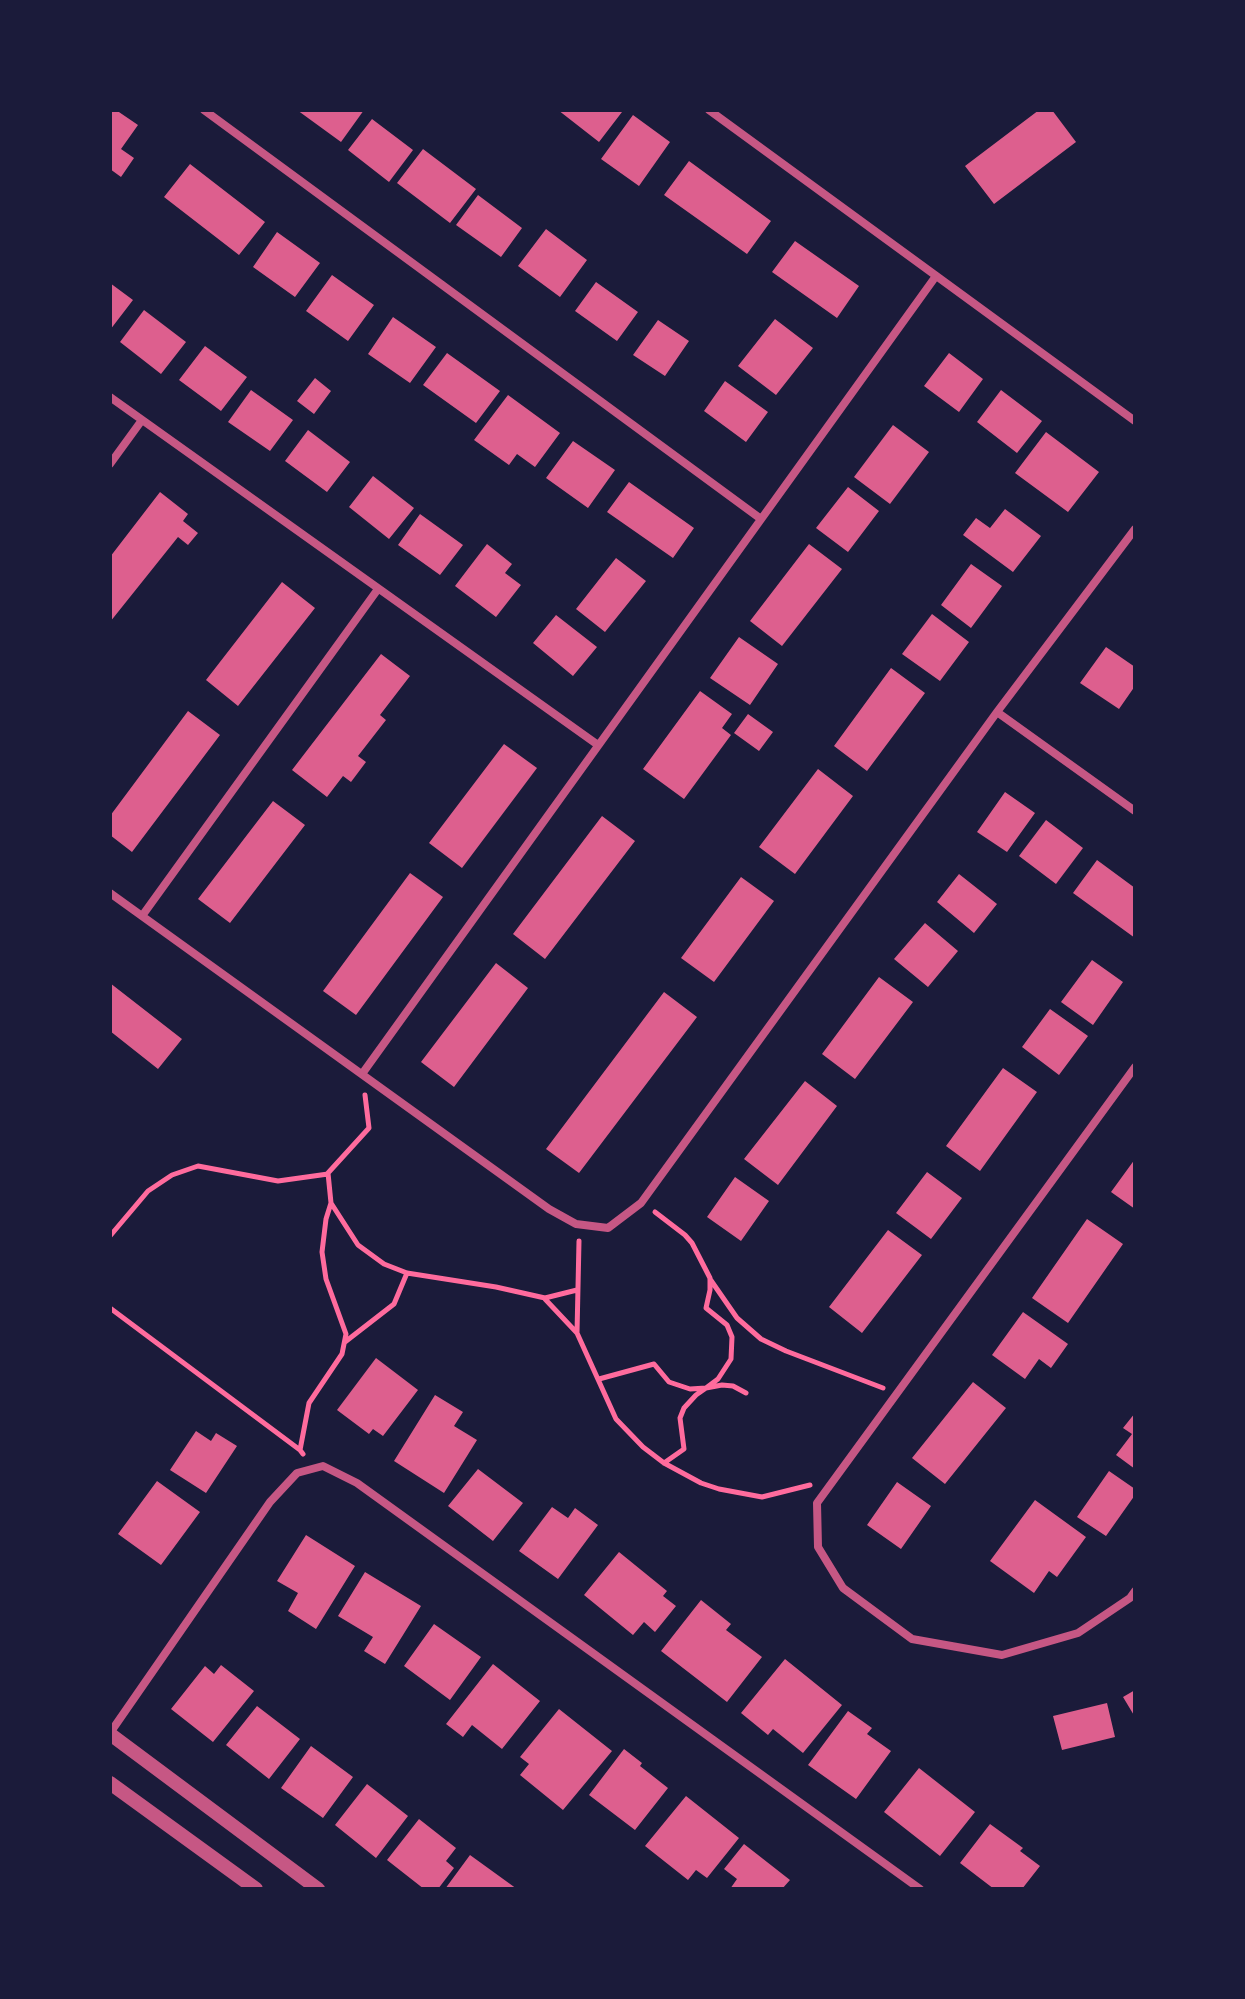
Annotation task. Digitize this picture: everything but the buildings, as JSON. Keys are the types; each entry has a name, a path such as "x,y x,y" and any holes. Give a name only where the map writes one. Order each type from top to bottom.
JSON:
{"street":[{"path":"204,110 761,519"},
{"path":"709,110 1135,421"},
{"path":"362,1074 936,276"},
{"path":"110,397 598,745"},
{"path":"110,464 142,420"},
{"path":"110,893 549,1209 576,1224 608,1228 641,1203 997,712 1135,529"},
{"path":"142,916 378,589"},
{"path":"997,712 1135,811"},
{"path":"1135,1067 817,1503 818,1547 843,1588 912,1639 1002,1655 1078,1633 1130,1598 1135,1591"},
{"path":"318,1889 110,1734 270,1502 297,1473 323,1466 357,1483 920,1889"},
{"path":"110,1783 256,1889"}],"path":[{"path":"110,1236 148,1191 172,1175 198,1166 278,1181 328,1173 369,1128 362,1074"},
{"path":"300,1450 309,1403 342,1354 346,1334 326,1279 322,1252 331,1203 328,1173"},
{"path":"331,1203 358,1245 384,1264 407,1273 545,1298 577,1290"},
{"path":"641,1203 685,1235 737,1318 761,1339 896,1394"},
{"path":"576,1224 579,1235 577,1333"},
{"path":"344,1343 394,1304 407,1273"},
{"path":"664,1463 684,1449 680,1418 692,1400 727,1368 733,1349 727,1325 706,1308 710,1278"},
{"path":"545,1298 577,1333 616,1419 664,1463 701,1483 762,1497 834,1478"},
{"path":"110,1308 300,1450 312,1469"},
{"path":"599,1379 654,1364 669,1382 690,1389 733,1386 746,1393"}]}
